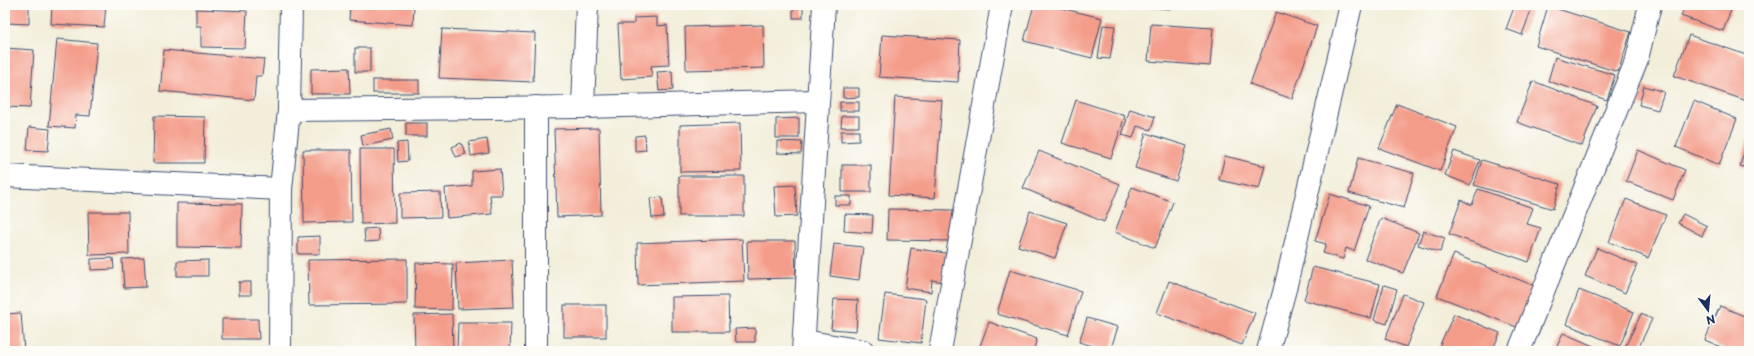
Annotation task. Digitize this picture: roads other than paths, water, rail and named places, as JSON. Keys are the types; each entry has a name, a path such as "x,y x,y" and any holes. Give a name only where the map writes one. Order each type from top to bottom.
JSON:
{"street":[{"path":"280,351 281,188 289,110 291,5"},
{"path":"583,107 587,5"},
{"path":"824,5 803,346 863,351"},
{"path":"940,351 1002,5"},
{"path":"1268,351 1287,282 1351,5"},
{"path":"1519,351 1637,59 1650,5"},
{"path":"289,110 583,107 818,101"},
{"path":"536,107 536,351"},
{"path":"5,176 281,188"}]}
